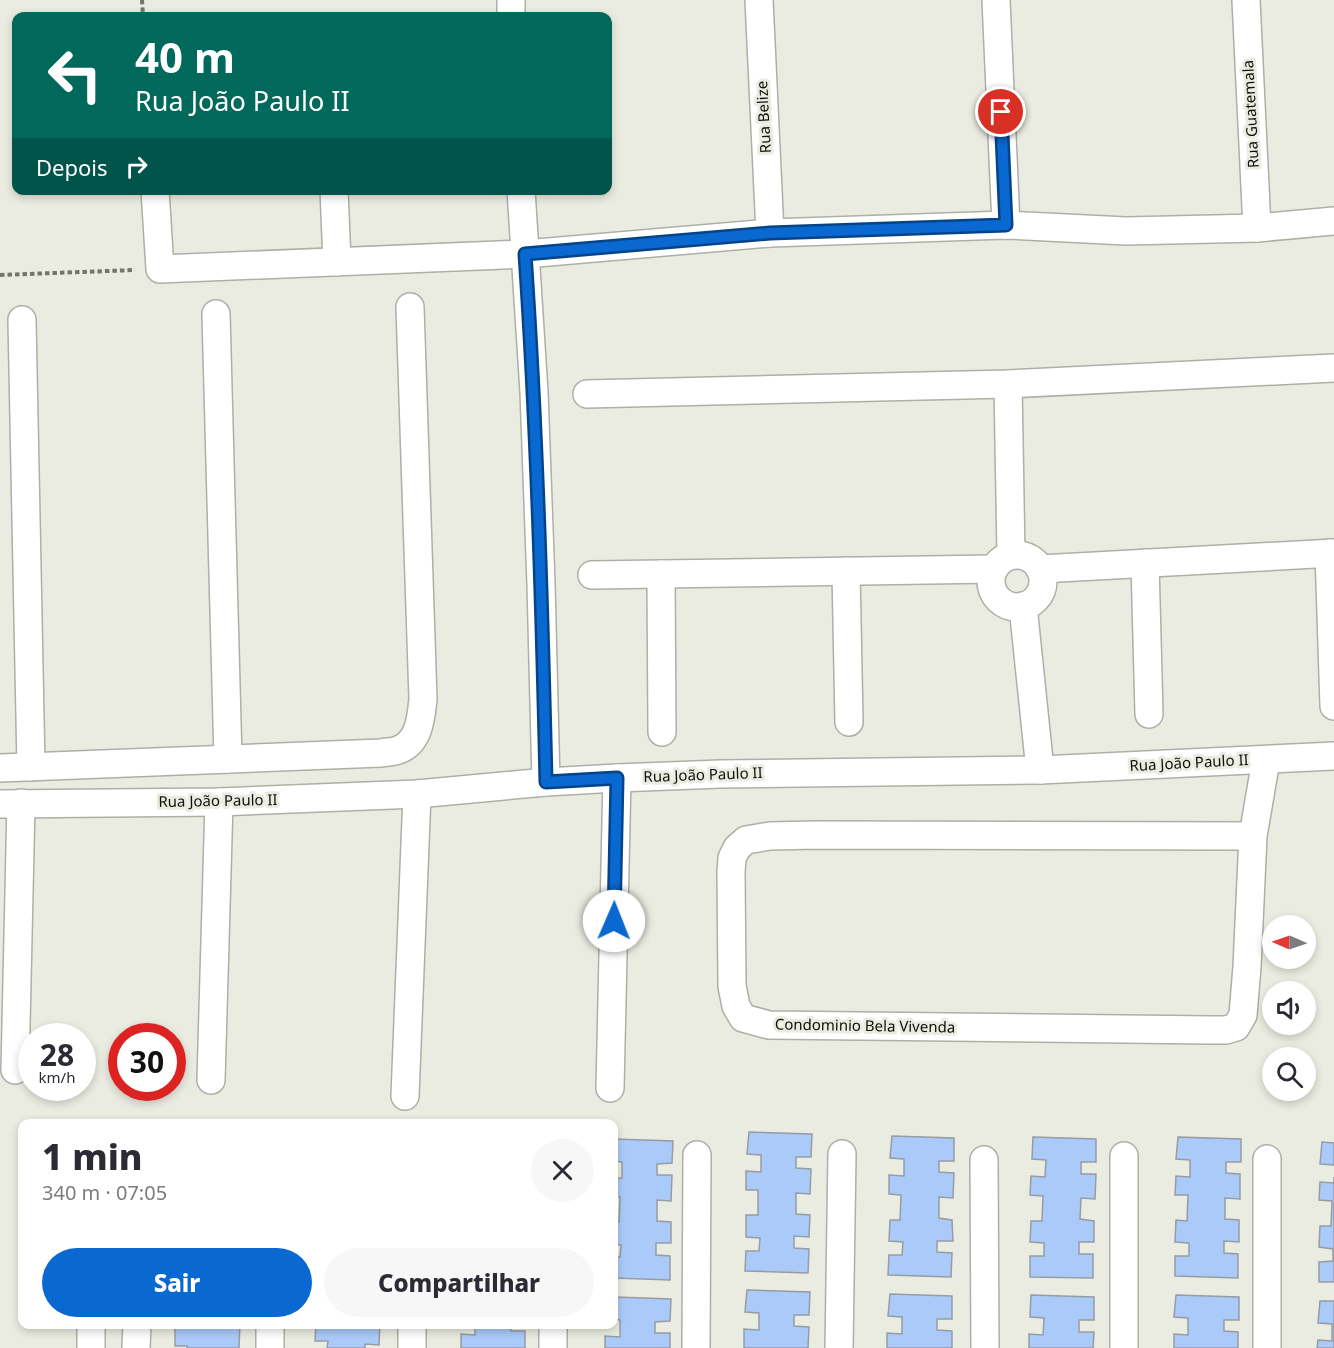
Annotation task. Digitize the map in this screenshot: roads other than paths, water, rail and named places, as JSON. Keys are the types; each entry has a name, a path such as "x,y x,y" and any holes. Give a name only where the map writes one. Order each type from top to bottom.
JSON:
{"street":[{"name":"Rua Belize","path":"759,0 770,233"},
{"path":"996,0 1006,225"},
{"name":"Rua Guatemala","path":"1246,0 1257,228"},
{"path":"155,195 160,269 525,254 770,233 1006,225 1126,231 1257,228 1334,221"},
{"path":"334,195 337,262"},
{"path":"521,195 534,392 546,782"},
{"path":"0,768 381,753 397,751 409,744 417,734 423,699 410,307"},
{"path":"216,314 228,759"},
{"path":"21,320 31,767"},
{"path":"587,394 1008,384 1334,368"},
{"path":"592,575 846,571 1002,562 1023,555 1033,560 1040,569 1043,581 1034,601 1023,606 1011,606 1001,601 994,592 991,580 1002,562 1008,384"},
{"path":"1040,569 1332,553 1334,706"},
{"path":"1145,563 1149,714"},
{"path":"846,571 849,722"},
{"path":"661,574 662,732"},
{"path":"1023,606 1040,770"},
{"name":"Rua João Paulo II","path":"10,804 219,802 417,794 617,778 720,774 1040,770 1334,756"},
{"name":"Condominio Bela Vivenda","path":"1253,836 817,835 770,836 746,840 737,848 732,858 731,872 732,986 736,1006 743,1018 769,1025 1211,1030 1236,1027 1243,1015 1253,836 1266,760"},
{"path":"610,1088 617,778"},
{"path":"405,1096 417,794"},
{"path":"211,1080 219,802"},
{"path":"10,804 15,1070"},
{"path":"839,1348 842,1154"},
{"path":"696,1348 697,1155"},
{"path":"1124,1155 1124,1348"},
{"path":"1266,1159 1268,1348"},
{"path":"984,1160 985,1348"},
{"path":"91,1329 91,1348"},
{"path":"136,1329 136,1348"},
{"path":"270,1329 270,1348"},
{"path":"412,1329 412,1348"},
{"path":"553,1329 553,1348"}]}
